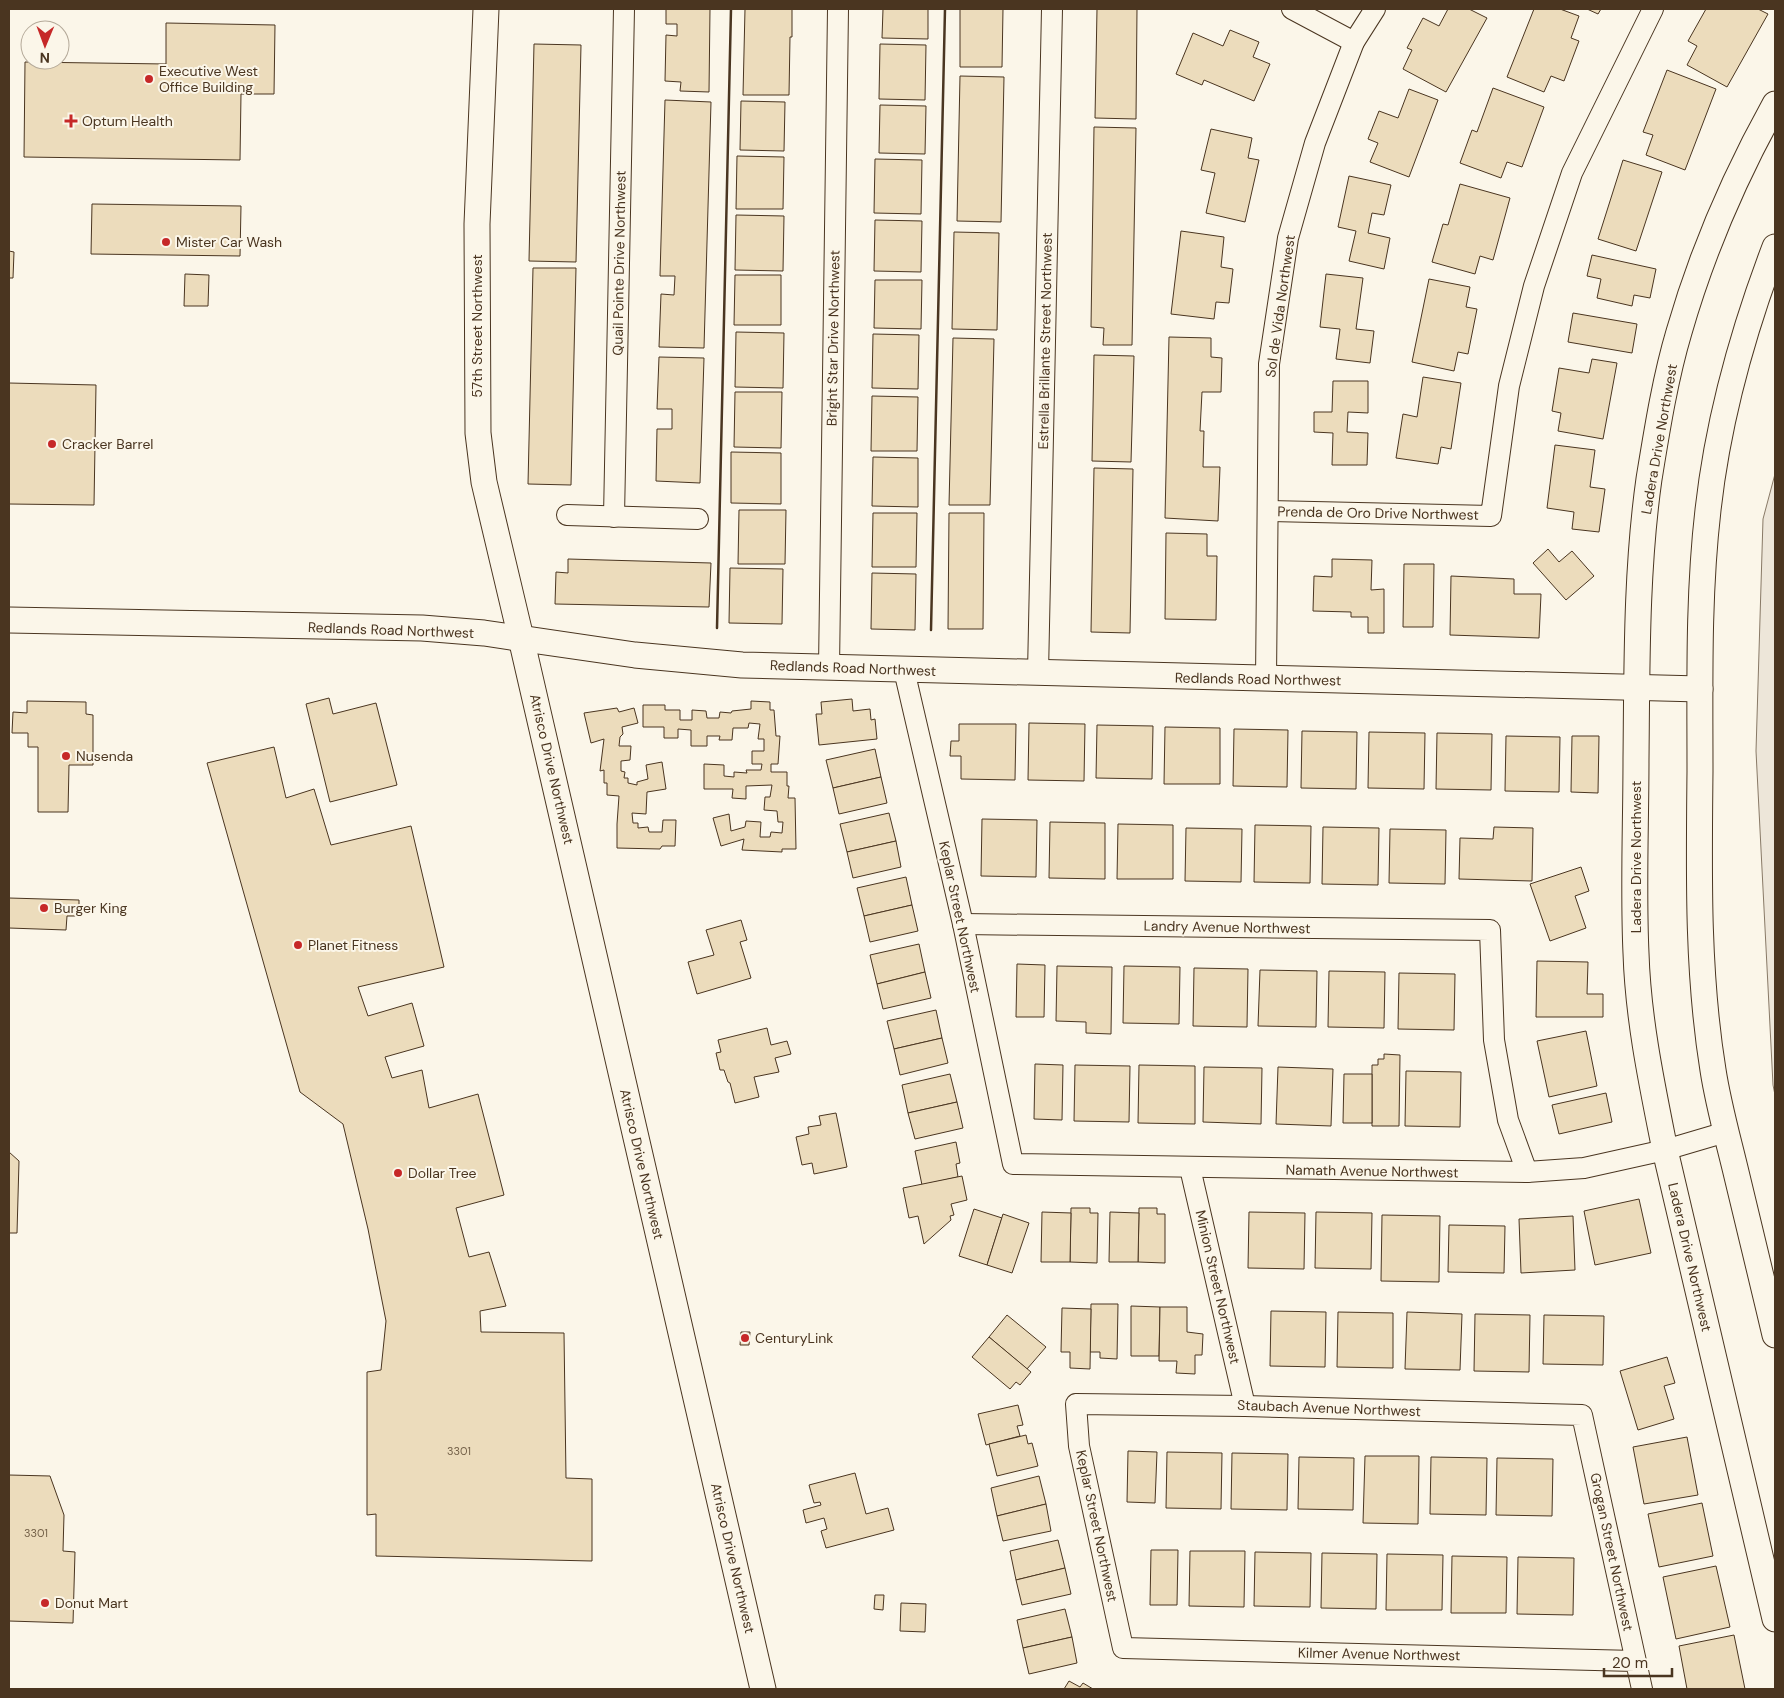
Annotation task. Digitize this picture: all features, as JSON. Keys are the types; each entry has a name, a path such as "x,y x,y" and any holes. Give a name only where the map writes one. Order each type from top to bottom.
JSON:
{"street":[{"name":"57th Street Northwest","path":"486,9 477,224 478,433 484,482 522,638"},
{"name":"Quail Pointe Drive Northwest","path":"614,517 624,9"},
{"name":"Bright Star Drive Northwest","path":"828,668 838,9"},
{"name":"Estrella Brillante Street Northwest","path":"1038,673 1052,9"},
{"path":"1292,9 1354,42"},
{"name":"Sol de Vida Northwest","path":"1266,679 1269,364 1288,238 1315,143 1354,42 1375,9"},
{"name":"Prenda de Oro Drive Northwest","path":"1268,510 1491,516 1509,386 1534,286 1572,173 1653,9"},
{"name":"Ladera Drive Northwest","path":"1775,104 1754,142 1725,204 1700,266 1679,333 1661,408 1649,481 1642,555 1637,688 1636,954 1640,1011 1650,1077 1665,1150 1775,1619"},
{"path":"1775,247 1760,287 1737,362 1721,430 1708,508 1702,583 1700,689 1700,946 1705,1013 1713,1073 1775,1335"},
{"path":"567,516 698,519"},
{"name":"Redlands Road Northwest","path":"9,620 422,628 522,638 558,645 635,655 742,665 1700,689"},
{"name":"Atrisco Drive Northwest","path":"522,638 763,1689"},
{"name":"Keplar Street Northwest","path":"904,670 963,924 1012,1164"},
{"name":"Landry Avenue Northwest","path":"963,924 1490,930 1494,1040 1508,1120 1527,1172"},
{"name":"Namath Avenue Northwest","path":"1012,1164 1527,1172 1584,1168 1665,1150 1726,1132"},
{"name":"Minion Street Northwest","path":"1190,1168 1245,1406"},
{"name":"Keplar Street Northwest","path":"1076,1404 1079,1446 1123,1648"},
{"name":"Staubach Avenue Northwest","path":"1076,1404 1245,1406 1582,1415"},
{"name":"Grogan Street Northwest","path":"1582,1415 1642,1689"},
{"name":"Kilmer Avenue Northwest","path":"1123,1648 1635,1661"}],"shaded area":[{"path":"1775,474 1775,1095 1756,751 1763,519"}],"building":[{"path":"666,9 710,9 709,92 680,91 681,82 665,81 666,35 677,36 677,24 666,24"},
{"path":"745,9 792,9 789,95 743,95"},
{"path":"883,9 928,9 928,39 882,38"},
{"path":"960,9 1003,9 1002,67 960,67"},
{"path":"1097,9 1137,9 1136,119 1095,118"},
{"path":"1448,9 1469,9 1487,18 1446,92 1403,69 1412,50 1407,48 1423,18 1439,26"},
{"path":"1534,9 1560,9 1579,16 1571,38 1579,41 1564,81 1551,76 1544,92 1507,77"},
{"path":"1587,9 1601,9 1598,14"},
{"path":"1706,9 1758,9 1768,14 1727,87 1687,65 1697,46 1688,41"},
{"name":"Executive West Office Building","path":"166,23 275,25 274,94 241,94 240,160 24,157 25,70 70,70 70,63 166,64"},
{"path":"1230,30 1259,42 1253,57 1270,64 1254,101 1204,80 1202,85 1176,74 1193,33 1223,46"},
{"path":"534,44 581,45 576,262 529,261"},
{"path":"880,44 926,45 925,100 879,99"},
{"path":"1667,70 1716,89 1685,170 1646,155 1653,135 1643,132"},
{"path":"960,76 1004,77 1001,222 957,221"},
{"path":"1493,88 1544,107 1522,167 1507,162 1501,178 1460,163 1472,130 1477,132"},
{"path":"1409,89 1438,100 1409,177 1370,162 1378,143 1368,139 1379,111 1398,118"},
{"path":"665,100 711,102 704,348 659,347 661,294 674,295 675,276 660,276"},
{"path":"741,101 785,102 784,151 740,150"},
{"path":"880,105 926,106 925,154 879,153"},
{"path":"1094,127 1136,128 1132,345 1103,345 1104,328 1091,327"},
{"path":"1211,129 1252,138 1248,158 1259,160 1245,222 1206,213 1215,173 1201,170"},
{"path":"737,156 784,157 783,209 736,209"},
{"path":"875,159 922,160 921,214 874,213"},
{"path":"1623,160 1662,172 1636,251 1598,239"},
{"path":"1349,176 1391,185 1384,215 1372,213 1368,233 1390,238 1384,269 1349,261 1356,231 1338,227"},
{"path":"1460,184 1510,198 1493,260 1480,256 1475,274 1432,262 1443,224 1448,225"},
{"name":"Mister Car Wash","path":"92,204 241,206 240,256 91,254"},
{"path":"736,215 784,216 783,271 735,270"},
{"path":"875,220 922,221 921,272 874,271"},
{"path":"1181,231 1224,237 1221,267 1233,269 1229,303 1216,302 1214,319 1171,314"},
{"path":"954,232 999,233 997,330 952,329"},
{"path":"9,251 14,252 13,278 9,278"},
{"path":"1592,255 1656,269 1650,298 1634,295 1632,306 1597,298 1601,279 1587,276"},
{"path":"533,268 576,268 571,485 528,484"},
{"path":"185,274 209,275 208,306 184,306"},
{"path":"1326,274 1363,278 1356,329 1374,331 1370,363 1336,359 1340,329 1320,327"},
{"path":"735,275 781,275 781,325 734,325"},
{"path":"1429,279 1470,287 1466,307 1477,309 1468,354 1458,352 1454,371 1412,362"},
{"path":"875,280 922,280 921,329 874,328"},
{"path":"1573,313 1637,324 1632,353 1568,342"},
{"path":"736,332 784,333 783,388 735,387"},
{"path":"873,334 919,335 918,389 872,388"},
{"path":"1169,337 1211,338 1211,357 1222,358 1221,392 1202,392 1200,431 1204,431 1203,467 1220,467 1218,521 1165,518"},
{"path":"953,338 994,339 990,505 949,505"},
{"path":"1094,355 1134,356 1131,462 1092,461"},
{"path":"659,357 704,358 700,483 656,481 657,429 672,429 672,409 657,409"},
{"path":"1592,359 1617,363 1603,439 1558,431 1561,413 1552,411 1559,368 1589,373"},
{"path":"1423,377 1461,383 1451,449 1441,447 1438,464 1396,458 1403,414 1417,417"},
{"path":"1333,381 1368,381 1368,413 1348,412 1347,432 1368,433 1367,465 1332,465 1333,433 1314,432 1314,412 1332,412"},
{"name":"Cracker Barrel","path":"9,383 96,385 94,505 9,504"},
{"path":"735,392 782,392 781,448 734,447"},
{"path":"872,396 918,397 917,451 871,451"},
{"path":"1555,445 1595,450 1590,487 1605,489 1599,532 1572,529 1574,512 1547,508"},
{"path":"731,452 781,453 781,504 731,503"},
{"path":"873,457 918,458 918,507 872,506"},
{"path":"1094,468 1133,469 1130,633 1091,632"},
{"path":"739,510 786,510 785,564 738,564"},
{"path":"873,513 917,513 916,567 872,567"},
{"path":"949,513 984,513 983,629 948,629"},
{"path":"1166,533 1207,534 1207,556 1217,556 1216,620 1165,619"},
{"path":"1548,549 1559,562 1572,551 1594,576 1566,600 1533,563"},
{"path":"568,559 711,563 709,607 555,604 556,572 568,573"},
{"path":"1332,559 1372,560 1371,590 1384,589 1384,633 1368,633 1368,617 1351,617 1351,612 1313,611 1314,576 1332,577"},
{"path":"1404,564 1434,564 1433,627 1403,627"},
{"path":"730,568 783,569 782,624 729,623"},
{"path":"872,573 916,574 915,630 871,629"},
{"path":"1451,576 1514,579 1514,594 1541,594 1539,638 1450,635"},
{"path":"329,698 333,714 376,703 397,785 330,802 306,704"},
{"path":"852,699 853,711 870,709 871,720 875,719 877,739 819,745 816,714 822,714 821,702"},
{"name":"Nusenda","path":"27,701 86,702 86,714 93,715 93,765 69,765 68,812 38,812 38,747 28,747 28,733 12,733 13,712 27,713"},
{"path":"751,701 770,702 770,710 774,710 776,736 780,736 778,764 771,764 771,772 787,772 788,798 795,798 796,849 782,849 782,852 742,850 744,839 721,846 713,818 729,814 731,831 745,827 746,821 761,822 760,837 770,837 771,832 782,833 783,822 778,822 777,811 764,810 765,797 770,797 772,785 746,786 746,799 732,798 733,789 704,789 704,764 724,765 724,776 734,777 734,772 747,773 746,770 761,770 762,764 752,764 752,751 764,751 764,739 758,739 760,724 749,723 748,728 733,728 732,740 719,740 720,736 707,736 707,746 691,746 691,730 678,729 678,738 664,738 664,727 643,727 643,705 665,705 665,710 680,710 680,720 692,720 692,710 706,711 707,718 719,718 720,712 731,713 732,711 751,709"},
{"path":"617,708 619,712 634,708 638,723 622,727 623,734 620,737 619,746 631,746 630,760 621,761 621,771 625,772 624,778 628,778 628,783 637,785 637,782 648,779 646,765 662,762 666,789 647,792 646,814 632,813 633,823 638,823 638,828 648,827 649,832 662,832 663,820 676,820 675,846 662,846 660,849 617,848 619,796 607,795 607,783 604,783 604,770 600,771 604,739 591,743 584,713"},
{"path":"1029,723 1085,724 1084,781 1028,780"},
{"path":"959,724 1016,724 1015,780 961,779 961,756 950,756 951,741 959,741"},
{"path":"1097,725 1153,726 1152,779 1096,778"},
{"path":"1165,727 1220,728 1220,784 1164,784"},
{"path":"1234,729 1288,730 1287,787 1233,786"},
{"path":"1302,731 1357,732 1356,789 1301,788"},
{"path":"1369,732 1425,733 1424,789 1368,788"},
{"path":"1437,733 1492,734 1491,790 1436,789"},
{"path":"1506,736 1560,737 1559,792 1505,791"},
{"path":"1572,736 1599,736 1598,793 1571,792"},
{"path":"274,747 286,798 314,789 331,845 411,826 444,967 358,987 368,1016 412,1003 424,1046 385,1057 392,1078 422,1070 429,1108 478,1094 504,1195 456,1208 469,1257 489,1252 506,1306 480,1311 481,1332 564,1333 566,1478 592,1479 592,1561 376,1556 376,1514 367,1515 367,1372 381,1370 386,1321 368,1229 343,1124 300,1092 207,763"},
{"path":"875,749 881,777 833,788 826,760"},
{"path":"881,777 887,803 839,814 833,788"},
{"path":"889,813 896,841 847,852 840,824"},
{"path":"982,819 1037,820 1036,877 981,876"},
{"path":"1050,822 1105,823 1105,879 1049,878"},
{"path":"1118,824 1173,825 1173,879 1117,879"},
{"path":"1255,825 1311,826 1310,883 1254,882"},
{"path":"1323,827 1379,828 1378,885 1322,884"},
{"path":"1494,827 1533,828 1532,881 1459,879 1460,838 1493,839"},
{"path":"1186,828 1242,829 1241,882 1185,881"},
{"path":"1390,829 1446,830 1445,884 1389,883"},
{"path":"896,841 901,867 853,878 847,852"},
{"path":"1581,867 1589,891 1575,896 1586,928 1550,941 1530,884"},
{"path":"906,877 912,905 864,916 857,888"},
{"name":"Burger King","path":"9,898 79,900 79,916 67,916 66,930 9,928"},
{"path":"912,905 918,931 870,942 864,916"},
{"path":"741,920 747,940 740,942 751,978 697,994 688,962 714,955 706,930"},
{"path":"919,944 925,972 877,984 870,955"},
{"path":"1537,961 1588,962 1587,994 1603,994 1603,1017 1536,1017"},
{"path":"1017,964 1045,965 1044,1017 1016,1017"},
{"path":"1057,966 1112,967 1111,1034 1086,1033 1086,1022 1056,1021"},
{"path":"1124,966 1180,967 1179,1024 1123,1023"},
{"path":"1194,968 1248,969 1247,1027 1193,1026"},
{"path":"1260,970 1317,971 1316,1027 1258,1026"},
{"path":"1329,971 1385,972 1384,1028 1328,1027"},
{"path":"925,972 931,998 883,1009 877,984"},
{"path":"1399,973 1455,974 1454,1030 1398,1029"},
{"path":"936,1010 942,1038 894,1049 887,1021"},
{"path":"767,1028 771,1045 787,1041 791,1054 775,1058 779,1072 754,1077 759,1097 735,1103 730,1083 724,1070 720,1070 716,1053 721,1052 718,1040"},
{"path":"1586,1031 1597,1086 1549,1097 1537,1041"},
{"path":"942,1038 948,1063 900,1075 894,1049"},
{"path":"1384,1054 1400,1055 1399,1126 1372,1126 1372,1065 1378,1065 1378,1059 1384,1059"},
{"path":"1035,1064 1063,1065 1062,1120 1034,1119"},
{"path":"1075,1065 1130,1066 1129,1122 1074,1121"},
{"path":"1139,1065 1195,1066 1195,1124 1138,1123"},
{"path":"1204,1067 1262,1068 1261,1124 1203,1122"},
{"path":"1278,1067 1333,1069 1331,1126 1276,1124"},
{"path":"1406,1071 1461,1072 1460,1127 1405,1126"},
{"path":"950,1074 957,1102 908,1113 902,1085"},
{"path":"1344,1074 1372,1074 1372,1123 1343,1123"},
{"path":"1606,1093 1612,1122 1559,1134 1552,1105"},
{"path":"957,1102 963,1128 915,1139 908,1113"},
{"path":"836,1113 847,1167 814,1174 812,1163 802,1165 796,1137 809,1134 808,1127 821,1125 819,1116"},
{"path":"956,1142 960,1163 956,1164 958,1177 922,1185 915,1151"},
{"path":"9,1152 19,1161 17,1233 9,1233"},
{"path":"962,1176 967,1200 951,1204 954,1215 950,1216 951,1220 924,1244 918,1216 909,1218 903,1188"},
{"path":"1639,1199 1651,1253 1595,1265 1584,1211"},
{"path":"1071,1208 1090,1208 1090,1213 1098,1213 1097,1263 1070,1262"},
{"path":"1139,1208 1157,1208 1157,1214 1165,1214 1165,1263 1138,1262"},
{"path":"974,1209 1002,1218 987,1265 959,1256"},
{"path":"1042,1212 1071,1213 1070,1262 1041,1262"},
{"path":"1110,1212 1139,1213 1138,1262 1109,1262"},
{"path":"1249,1212 1305,1213 1304,1269 1248,1268"},
{"path":"1316,1212 1372,1213 1371,1269 1315,1268"},
{"path":"1003,1214 1029,1223 1012,1273 987,1265"},
{"path":"1382,1215 1440,1216 1439,1282 1381,1281"},
{"path":"1573,1216 1575,1270 1521,1273 1519,1219"},
{"path":"1449,1225 1505,1226 1504,1273 1448,1272"},
{"path":"1091,1304 1118,1304 1117,1359 1100,1358 1100,1352 1090,1352"},
{"path":"1131,1306 1160,1307 1159,1356 1131,1356"},
{"path":"1160,1307 1187,1307 1187,1332 1203,1334 1202,1355 1195,1355 1195,1374 1176,1373 1177,1361 1159,1361"},
{"path":"1062,1308 1091,1309 1090,1369 1070,1368 1070,1352 1061,1352"},
{"path":"1271,1311 1326,1312 1325,1367 1270,1366"},
{"path":"1338,1312 1393,1313 1393,1368 1337,1367"},
{"path":"1407,1312 1462,1314 1460,1370 1405,1369"},
{"path":"1475,1314 1530,1315 1529,1372 1474,1371"},
{"path":"1007,1315 1046,1347 1027,1369 989,1337"},
{"path":"1544,1315 1604,1316 1603,1365 1543,1364"},
{"name":"CenturyLink","path":"741,1332 750,1332 749,1345 740,1345"},
{"path":"989,1337 1031,1372 1020,1385 1016,1382 1010,1389 972,1357"},
{"path":"1667,1357 1675,1383 1664,1386 1674,1419 1638,1430 1620,1371"},
{"path":"1018,1405 1023,1425 1017,1426 1020,1436 986,1445 978,1414"},
{"path":"1026,1435 1028,1444 1032,1443 1038,1466 997,1476 989,1444"},
{"path":"1687,1437 1698,1495 1644,1504 1633,1447"},
{"path":"1128,1451 1157,1452 1155,1503 1127,1502"},
{"path":"1167,1452 1222,1453 1221,1509 1166,1508"},
{"path":"1232,1453 1288,1454 1287,1510 1231,1509"},
{"path":"1365,1456 1419,1456 1418,1524 1363,1523"},
{"path":"1299,1457 1354,1458 1353,1510 1298,1509"},
{"path":"1431,1457 1487,1458 1486,1515 1430,1514"},
{"path":"1497,1458 1553,1459 1552,1516 1496,1515"},
{"path":"855,1473 866,1514 888,1508 894,1530 826,1548 821,1531 827,1529 824,1518 806,1523 803,1510 821,1505 820,1502 814,1503 809,1485"},
{"path":"9,1475 50,1476 64,1515 63,1551 75,1552 73,1623 9,1621"},
{"path":"1039,1476 1046,1504 997,1516 991,1488"},
{"path":"1702,1503 1713,1556 1659,1567 1648,1514"},
{"path":"1046,1504 1051,1531 1003,1541 997,1516"},
{"path":"1058,1540 1065,1568 1016,1580 1010,1551"},
{"path":"1151,1550 1178,1550 1177,1605 1150,1605"},
{"path":"1190,1551 1245,1551 1244,1607 1189,1606"},
{"path":"1255,1552 1311,1553 1310,1607 1254,1606"},
{"path":"1322,1553 1377,1554 1376,1609 1321,1608"},
{"path":"1387,1554 1443,1555 1442,1610 1386,1610"},
{"path":"1452,1556 1507,1557 1506,1613 1451,1613"},
{"path":"1518,1557 1574,1558 1573,1615 1517,1614"},
{"path":"1716,1566 1730,1627 1676,1639 1663,1577"},
{"path":"1065,1568 1071,1594 1022,1605 1016,1580"},
{"path":"875,1595 884,1595 883,1610 874,1609"},
{"path":"901,1603 926,1604 925,1632 900,1631"},
{"path":"1065,1609 1072,1637 1023,1648 1017,1620"},
{"path":"1734,1635 1745,1689 1687,1689 1679,1646"},
{"path":"1072,1637 1077,1663 1029,1674 1023,1648"},
{"path":"1069,1681 1080,1687 1083,1683 1093,1689 1064,1689"}],"wall":[{"path":"717,628 731,9"},
{"path":"931,630 945,9"}],"place":[{"name":"Executive West Office Building","path":"149,79"},
{"name":"Optum Health","path":"71,121"},
{"name":"Mister Car Wash","path":"166,242"},
{"name":"Cracker Barrel","path":"52,444"},
{"name":"Nusenda","path":"66,756"},
{"name":"Burger King","path":"44,908"},
{"name":"Planet Fitness","path":"298,945"},
{"name":"Dollar Tree","path":"398,1173"},
{"name":"CenturyLink","path":"745,1338"},
{"name":"Donut Mart","path":"45,1603"}]}
